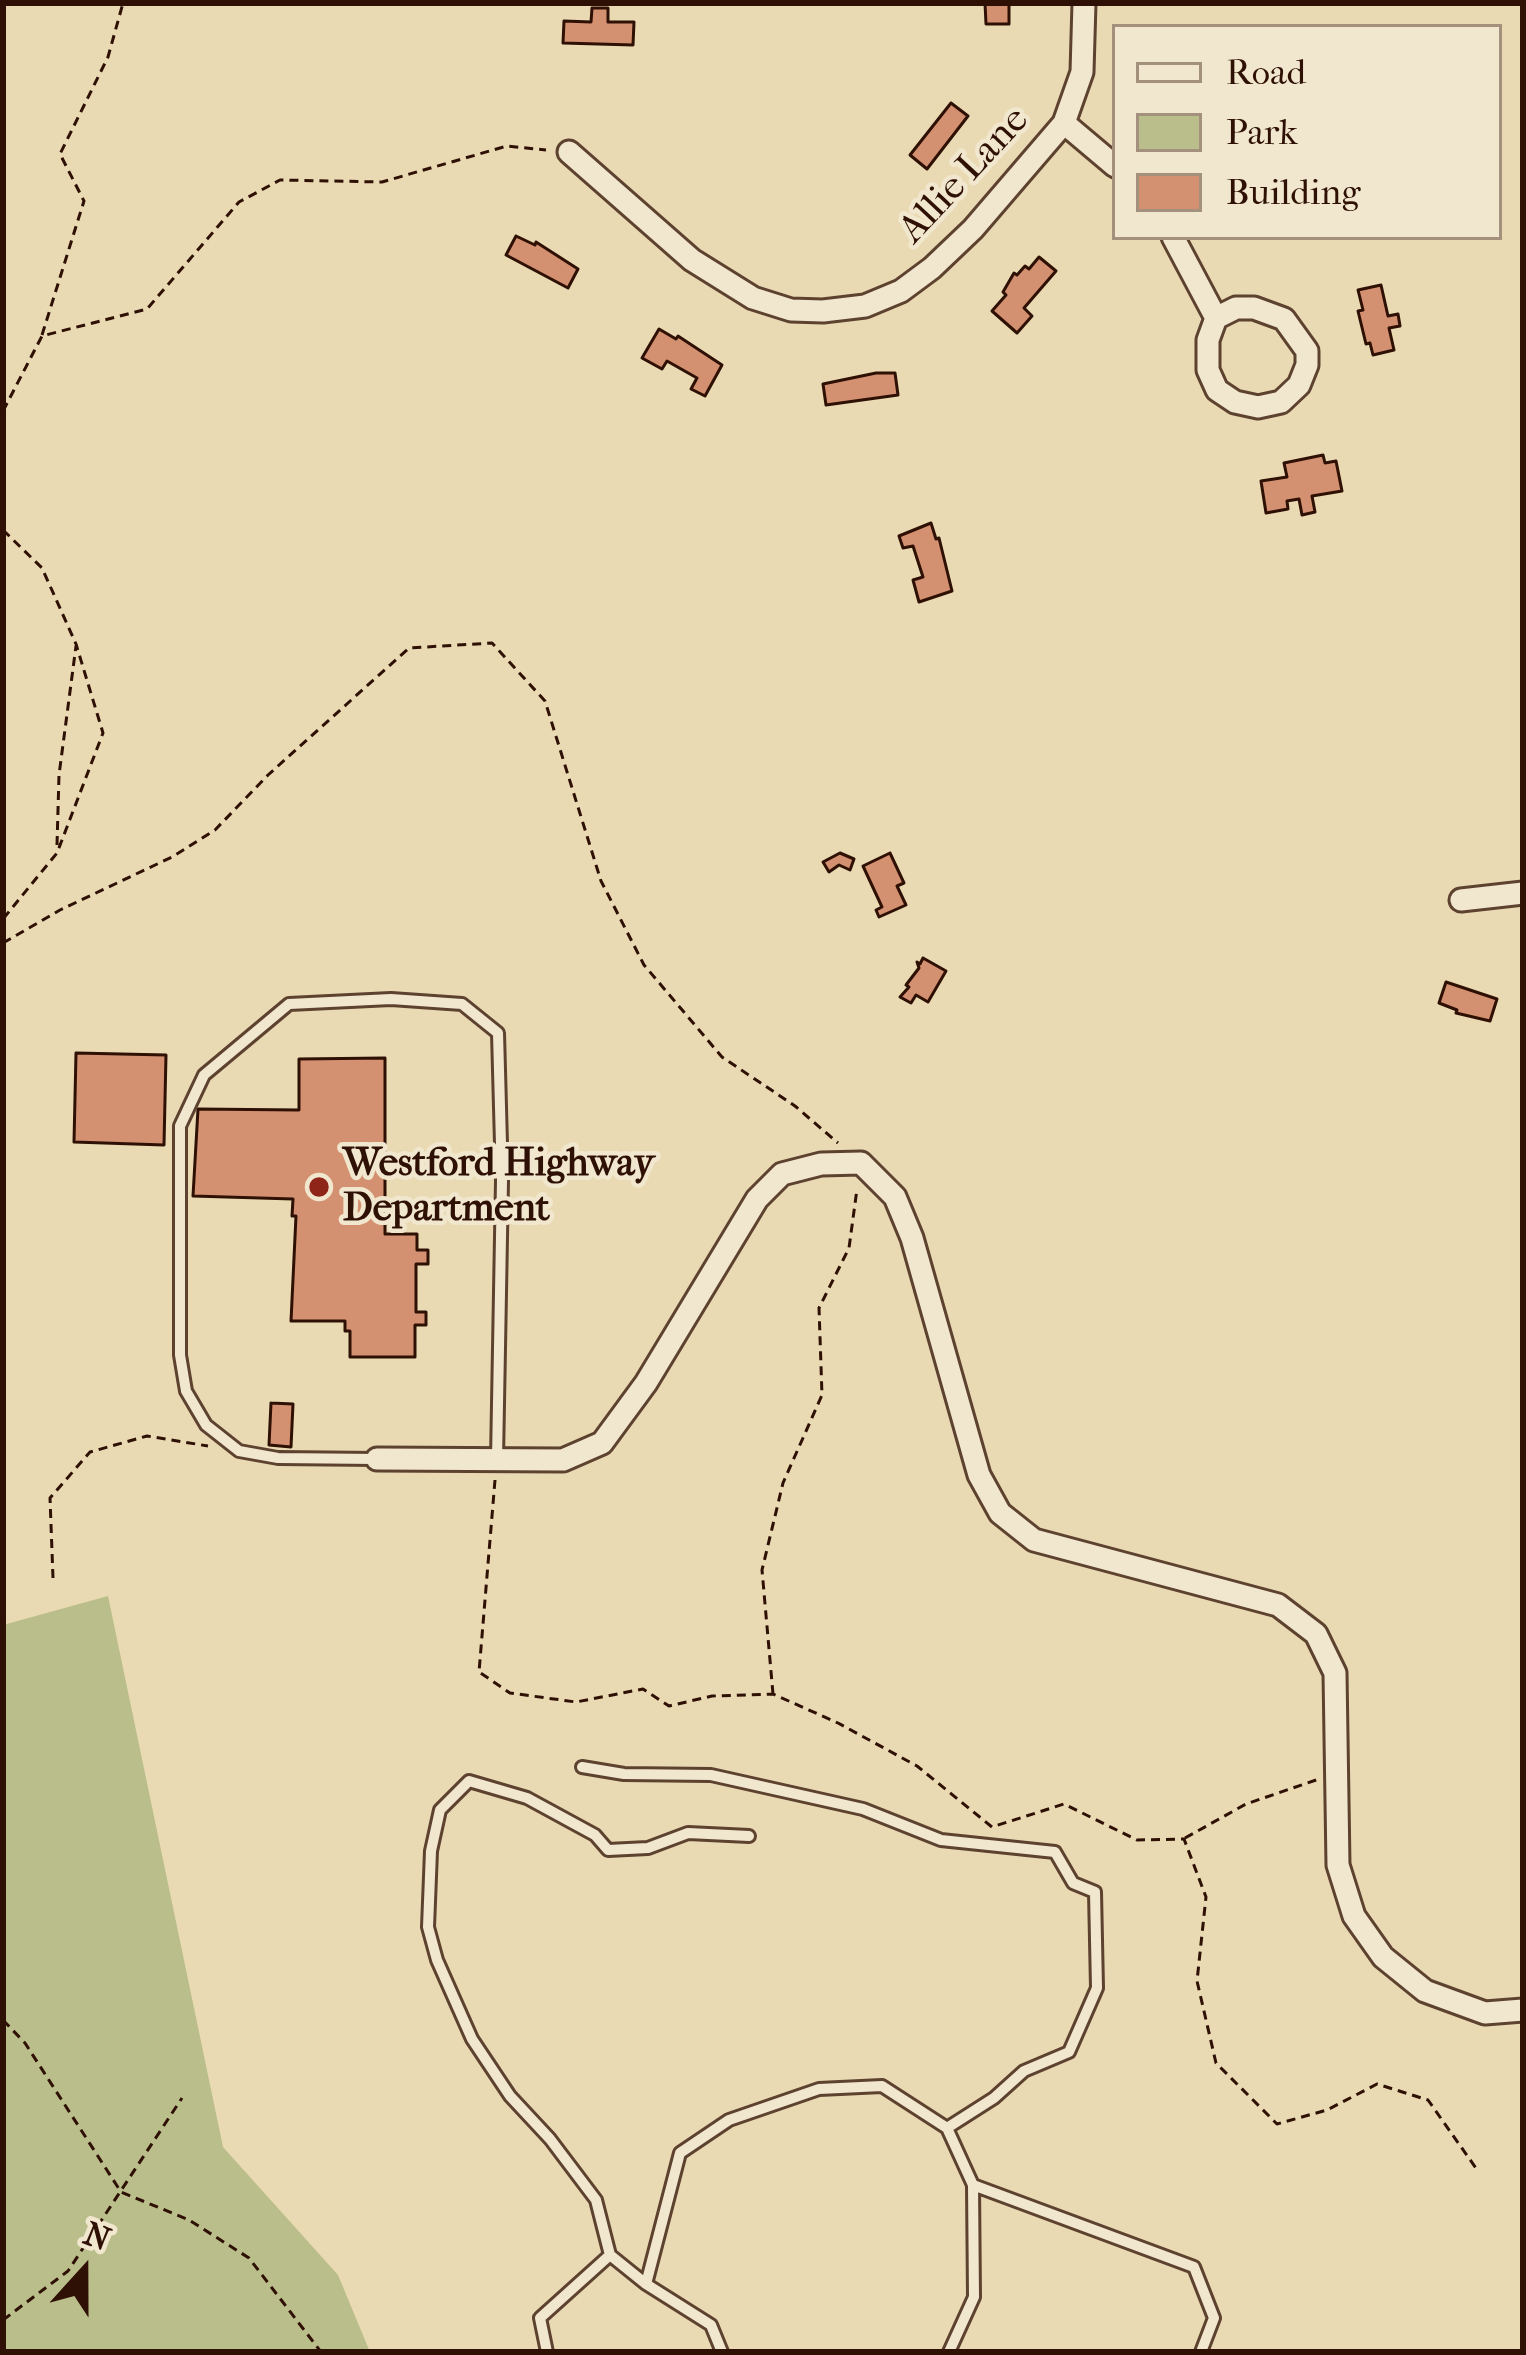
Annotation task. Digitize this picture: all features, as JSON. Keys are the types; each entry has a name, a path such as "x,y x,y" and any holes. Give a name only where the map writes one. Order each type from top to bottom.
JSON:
{"street":[{"name":"Allie Lane","path":"568,152 692,260 753,298 791,310 865,306 901,291 932,268 973,229 1064,123 1082,72 1084,3"},
{"path":"1064,123 1112,163"},
{"path":"1175,240 1216,318 1208,340 1208,370 1217,390 1235,402 1258,407 1281,402 1299,385 1307,351 1284,319 1254,308 1236,308 1216,318"},
{"path":"1461,900 1523,893"},
{"path":"377,1459 563,1460 602,1443 646,1383 757,1199 782,1174 820,1164 861,1163 895,1197 912,1238 979,1475 1000,1513 1034,1540 1278,1605 1316,1634 1335,1673 1338,1865 1354,1916 1383,1957 1424,1991 1485,2013 1523,2010"}],"lane":[{"path":"377,1459 278,1458 238,1451 206,1425 186,1391 180,1355 180,1126 204,1075 289,1004 391,999 462,1004 498,1033 502,1181 497,1460"},
{"path":"582,1767 624,1774 711,1775 862,1809 941,1840 1055,1852 1073,1883 1095,1892 1096,1988 1070,2052 1024,2072 947,2128"},
{"path":"722,2352 711,2325 610,2255 596,2200 510,2096 485,2058 437,1960 428,1927 431,1851 440,1810 469,1781 527,1798 595,1835 608,1850 648,1848 688,1833 749,1836"},
{"path":"646,2284 680,2153 729,2120 819,2089 882,2086 947,2128 973,2185 974,2297 949,2352"},
{"path":"973,2185 1194,2267 1214,2318 1201,2352"},
{"path":"547,2352 540,2318 610,2255"}],"path":[{"path":"3,412 42,336 84,201 60,154 108,57 123,3"},
{"path":"42,336 147,309 239,202 280,180 382,182 507,146 568,152"},
{"path":"3,530 42,568 76,644 103,734 57,853 3,919"},
{"path":"3,943 215,830 268,775 410,648 492,643 545,701 601,881 644,965 722,1057 795,1106 861,1163 849,1248 819,1308 822,1396 783,1484 762,1570 773,1694"},
{"path":"57,853 59,775 76,644"},
{"path":"53,1578 50,1498 90,1452 147,1436 238,1451"},
{"path":"1184,1839 1246,1804 1337,1773"},
{"path":"3,2020 25,2043 121,2192 189,2220 249,2258 321,2352"},
{"path":"3,2320 68,2271 182,2098"}],"green space":[{"path":"108,1596 223,2147 338,2275 370,2352 3,2352 3,1625"}],"building":[{"path":"985,3 1009,3 1009,24 986,24"},
{"path":"592,8 608,8 608,22 634,22 633,45 563,43 564,21 591,22"},
{"path":"951,103 968,116 927,169 910,155"},
{"path":"516,236 536,242 578,269 568,288 506,255"},
{"path":"1039,257 1056,271 1024,308 1032,316 1017,333 992,311 1006,295 1003,292 1014,273 1025,266 1029,269"},
{"path":"1381,285 1388,316 1398,314 1400,326 1389,328 1394,350 1373,355 1358,311 1363,310 1358,290"},
{"path":"659,329 722,365 705,396 691,389 697,378 667,361 662,369 642,358"},
{"path":"895,373 898,395 826,405 823,384"},
{"path":"1323,455 1325,463 1336,461 1342,491 1312,496 1315,512 1302,515 1299,499 1287,501 1288,509 1266,513 1261,481 1287,477 1284,463"},
{"path":"931,523 952,591 919,602 913,580 923,577 913,546 903,548 899,536"},
{"path":"840,853 854,859 850,870 839,865 829,872 823,862"},
{"path":"890,853 904,883 897,886 906,905 879,917 876,910 882,907 863,866"},
{"path":"923,958 946,971 928,1002 916,995 911,1003 900,997"},
{"path":"1446,982 1497,999 1490,1021 1456,1013 1439,1003"},
{"path":"76,1053 166,1055 164,1145 74,1142"},
{"path":"385,1058 385,1234 417,1234 417,1250 428,1250 428,1264 416,1264 416,1312 426,1312 426,1325 415,1325 415,1357 350,1357 345,1321 291,1321 293,1199 193,1196 198,1109 299,1110 299,1059"},
{"path":"271,1403 293,1404 291,1447 269,1445"}],"place":[{"name":"Westford Highway Department","path":"319,1187"}]}
